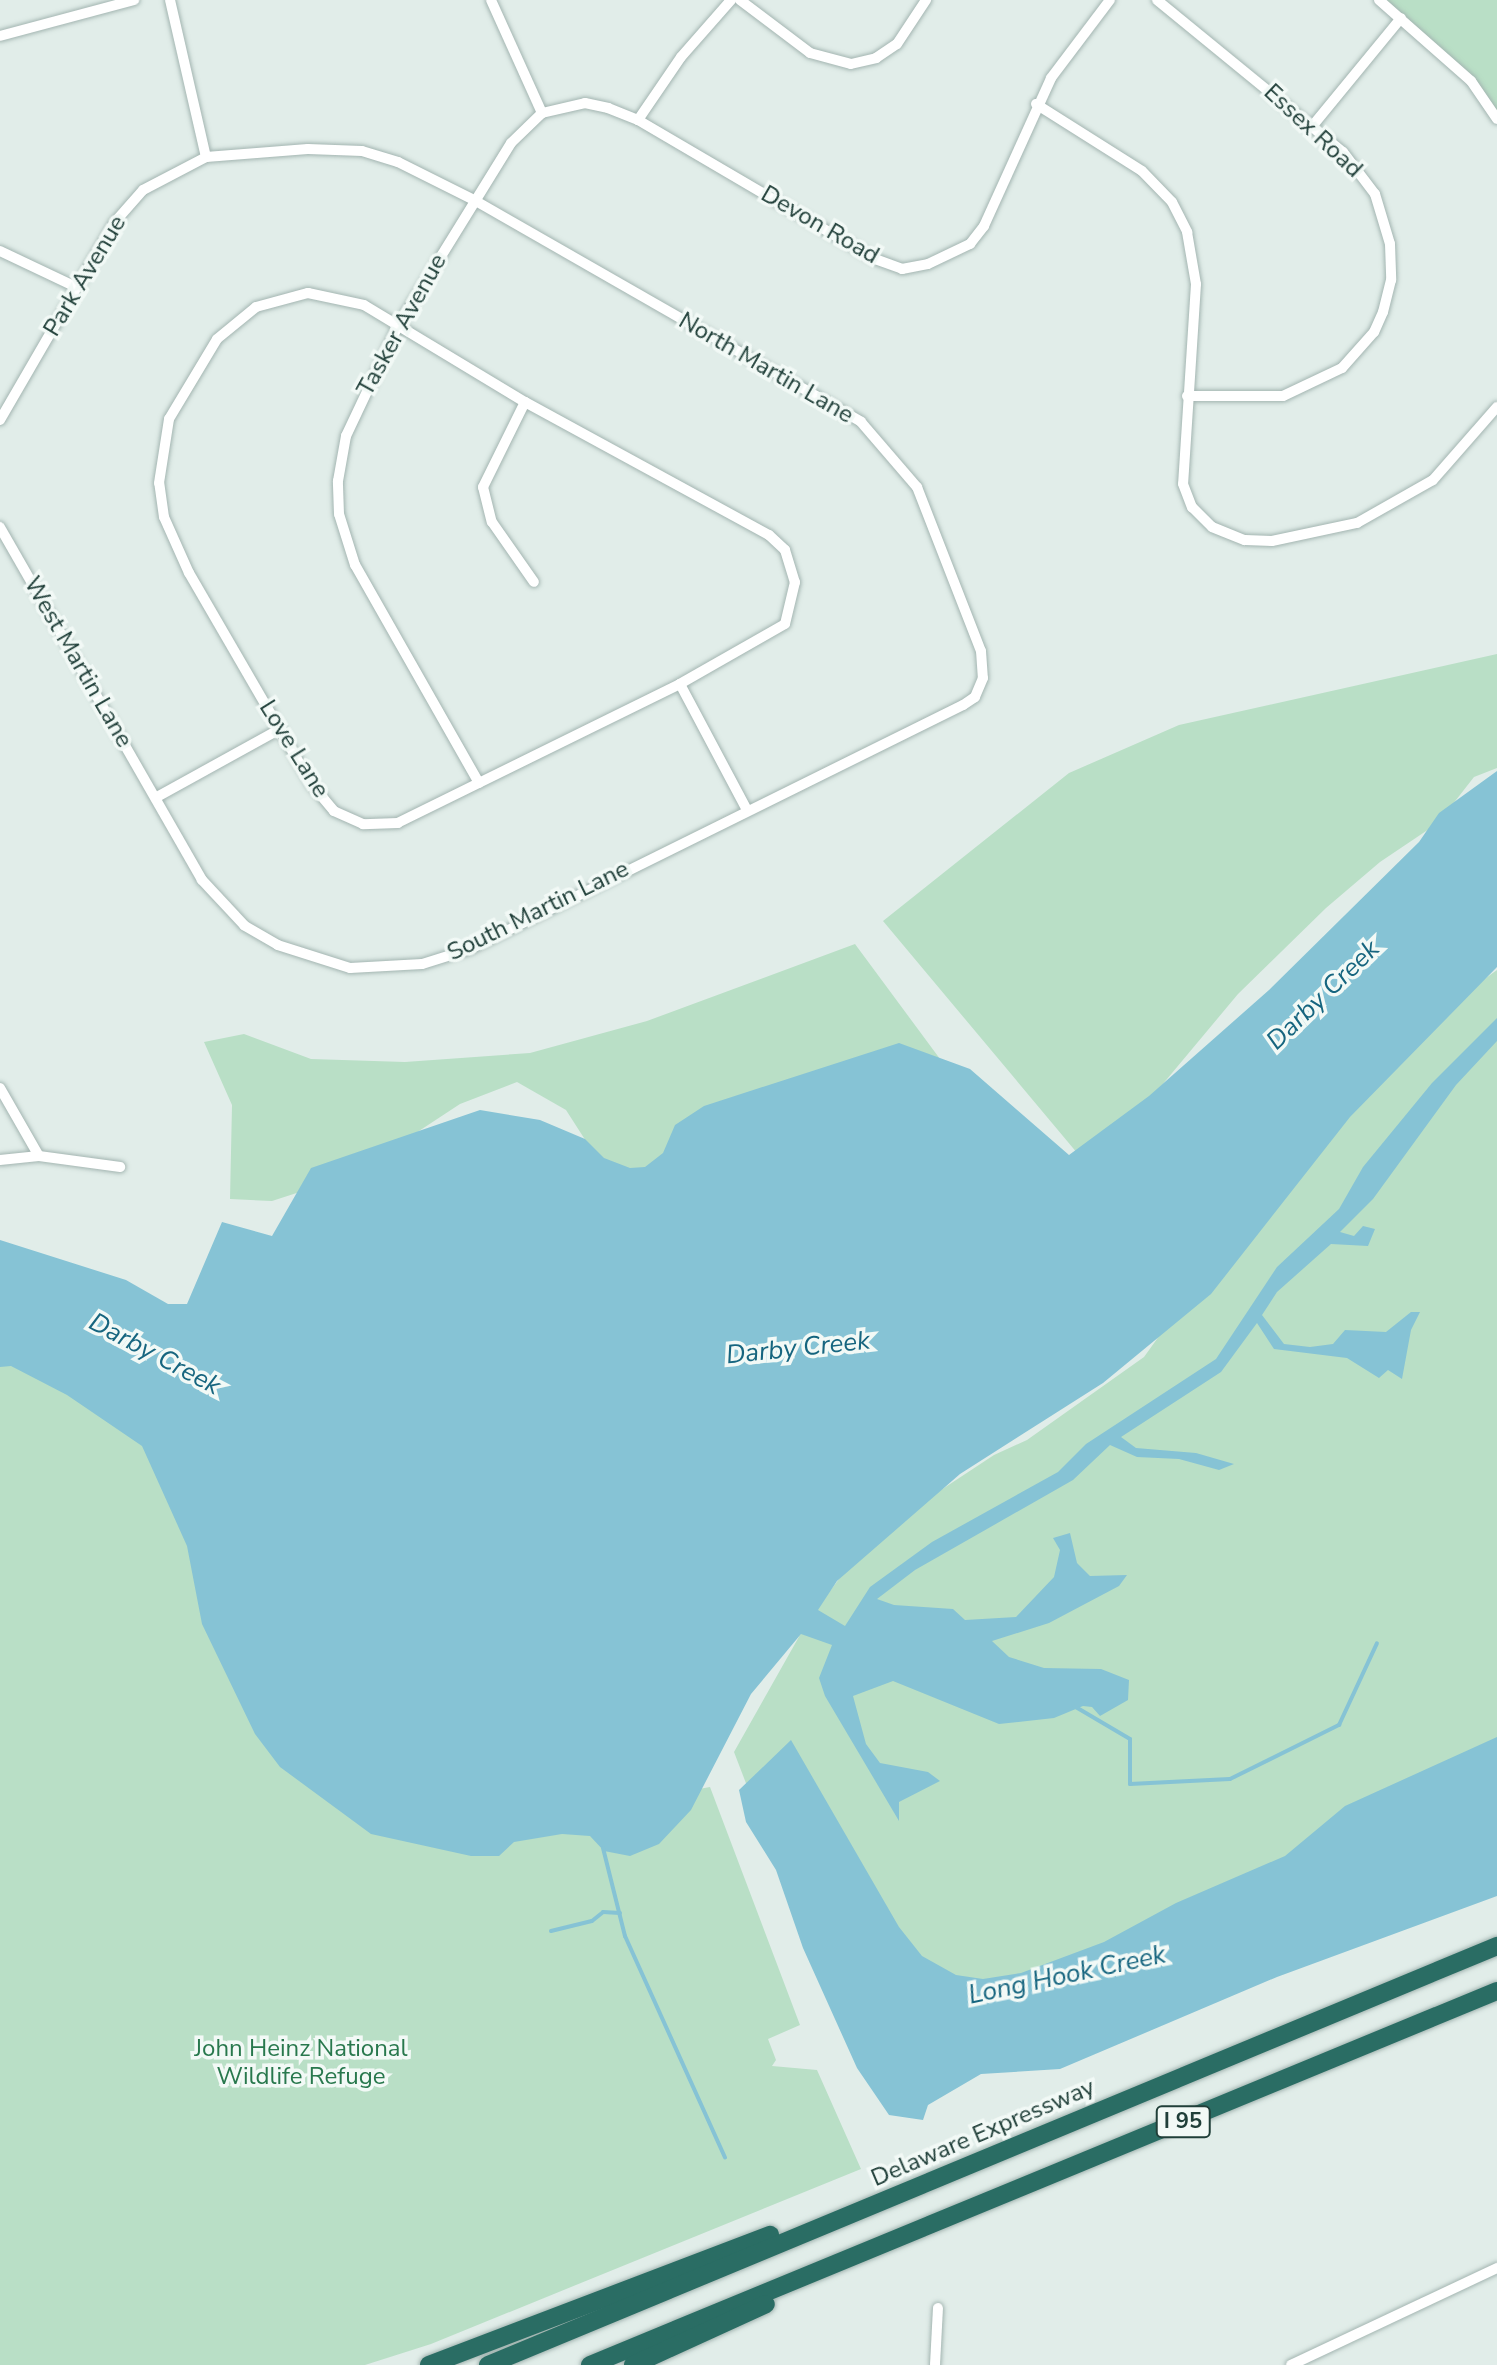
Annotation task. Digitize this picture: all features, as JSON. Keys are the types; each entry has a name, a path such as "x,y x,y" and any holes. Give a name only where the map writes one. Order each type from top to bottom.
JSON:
{"highway":[{"name":"Delaware Expressway","path":"488,2365 1497,1946"},
{"name":"I 95","path":"590,2365 1497,1991"},
{"path":"429,2365 635,2284 928,2182"},
{"path":"633,2365 868,2252"}],"street":[{"path":"0,36 134,0"},
{"path":"170,0 206,157"},
{"path":"491,0 542,113 585,103 638,120 681,57 731,0"},
{"path":"740,0 810,53 851,64 876,58 897,44 926,0"},
{"name":"Devon Road","path":"638,120 875,259 902,269 928,264 970,244 999,196 1036,104 1070,49 1110,0"},
{"name":"Essex Road","path":"1157,0 1314,124 1367,179 1382,211 1392,266 1383,312 1360,350 1308,388 1253,399 1187,396"},
{"path":"1379,0 1471,81 1497,119"},
{"path":"1314,124 1401,18"},
{"path":"1036,104 1142,171 1180,217 1195,264 1183,473 1192,507 1228,535 1272,541 1357,523 1409,498 1462,452 1497,407"},
{"name":"Tasker Avenue","path":"479,783 355,565 339,514 338,466 346,436 398,326 511,143 542,113"},
{"name":"Park Avenue","path":"0,420 114,223 143,190 206,157 308,149 362,151 398,162 474,200"},
{"name":"North Martin Lane","path":"474,200 861,422 917,487 984,659 981,687 963,705 746,808"},
{"path":"0,251 76,287"},
{"name":"Love Lane","path":"325,294 364,305 398,326 525,402 769,535 785,550 796,594 785,624 680,684 398,823 352,821 320,796 189,573 164,517 159,483 164,432 217,339 256,307 292,295 325,294"},
{"path":"525,402 483,487 492,522 534,582"},
{"name":"West Martin Lane","path":"0,527 157,797"},
{"path":"680,684 746,808"},
{"path":"157,797 280,729"},
{"name":"South Martin Lane","path":"157,797 202,880 244,925 313,960 372,970 422,964 470,949 746,808"},
{"path":"0,1088 39,1156"},
{"path":"0,1160 39,1156 120,1167"},
{"path":"1291,2365 1497,2268"},
{"path":"935,2365 938,2308"}],"green space":[{"path":"1379,0 1497,0 1497,119 1471,81"},
{"path":"1497,654 1497,768 1474,777 1438,823 1380,862 1326,908 1238,994 1162,1085 1083,1160 883,921 1069,773 1179,725"},
{"path":"855,944 1045,1201 618,1191 566,1110 517,1082 460,1104 352,1175 272,1201 230,1199 232,1105 204,1042 244,1034 311,1059 405,1062 530,1053 647,1021"},
{"path":"1497,970 1497,1814 1013,1989 818,1971 734,1752 809,1619 842,1575 903,1515 994,1455 1027,1440 1144,1357 1162,1332 1171,1296 1472,988"},
{"name":"John Heinz National Wildlife Refuge","path":"0,1358 33,1359 699,1789 710,1787 800,2025 768,2039 776,2060 772,2066 817,2070 861,2169 431,2344 365,2365 0,2365"}],"water":[{"name":"Darby Creek","path":"1497,771 1497,967 1350,1117 1211,1294 1103,1383 960,1474 837,1581 818,1610 845,1626 870,1587 932,1542 1058,1472 1086,1444 1216,1359 1277,1267 1339,1209 1363,1167 1432,1083 1497,1018 1497,1041 1456,1085 1373,1199 1340,1232 1354,1236 1363,1226 1375,1229 1368,1246 1331,1244 1277,1292 1262,1315 1284,1344 1310,1347 1333,1344 1345,1330 1386,1332 1411,1312 1420,1312 1411,1330 1402,1379 1388,1370 1379,1378 1347,1358 1274,1349 1257,1323 1221,1372 1121,1437 1136,1448 1196,1453 1234,1464 1219,1470 1179,1459 1137,1457 1110,1445 1073,1480 915,1570 877,1599 894,1605 953,1609 965,1620 1016,1617 1054,1577 1060,1550 1053,1538 1070,1533 1077,1563 1090,1576 1127,1575 1119,1586 1049,1623 992,1641 1009,1657 1044,1668 1101,1669 1129,1680 1128,1700 1100,1716 1092,1707 1083,1706 1054,1718 999,1724 893,1681 853,1696 866,1744 880,1763 928,1772 940,1781 899,1802 899,1821 825,1696 819,1678 832,1645 801,1634 751,1694 691,1810 659,1844 630,1856 604,1851 590,1836 562,1834 514,1842 499,1856 471,1856 371,1834 280,1767 255,1734 202,1624 187,1546 142,1446 67,1395 11,1366 0,1367 0,1240 126,1280 168,1304 187,1304 222,1222 272,1236 311,1168 480,1110 540,1120 585,1139 604,1158 630,1168 645,1167 663,1153 675,1125 704,1106 899,1043 970,1069 1069,1155 1149,1096 1269,990 1419,842 1439,813"},
{"name":"Long Hook Creek","path":"1497,1737 1497,1896 1277,1977 1060,2069 981,2074 928,2105 923,2120 889,2115 857,2068 803,1948 776,1870 746,1822 739,1790 791,1740 899,1927 922,1956 956,1975 983,1979 1021,1973 1104,1942 1176,1903 1285,1856 1345,1806"}],"waterway":[{"path":"1074,1706 1130,1739 1130,1784 1230,1779 1339,1725 1377,1643"},
{"path":"603,1848 625,1936 725,2157"},
{"path":"551,1931 592,1921 603,1912 620,1913"}]}
